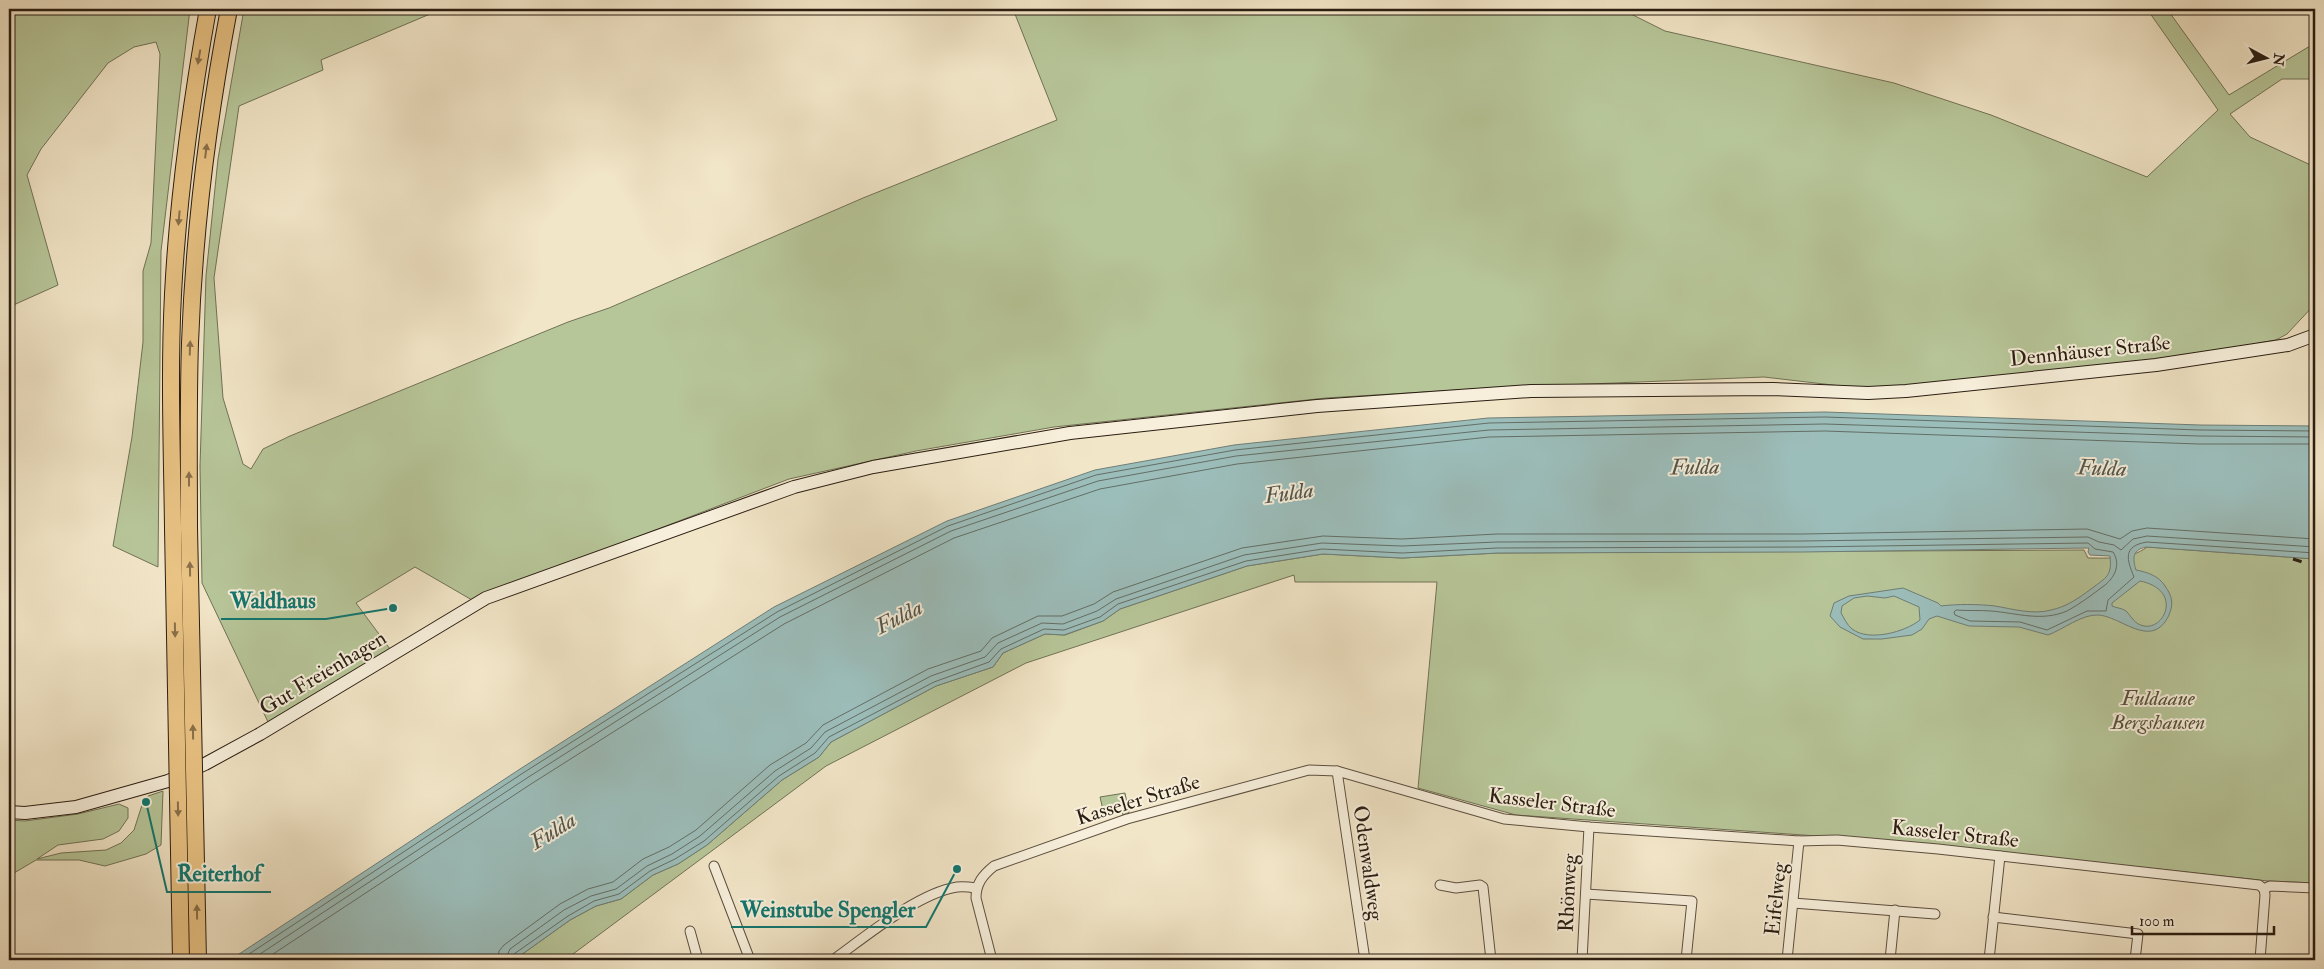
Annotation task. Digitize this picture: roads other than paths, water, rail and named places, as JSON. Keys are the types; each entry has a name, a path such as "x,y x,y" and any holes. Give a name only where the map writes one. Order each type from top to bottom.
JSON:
{"highway":[{"path":"181,960 170,400 173,294 182,184 196,73 208,9"},
{"path":"198,960 188,396 195,253 200,196 214,84 229,9"}],"street":[{"name":"Dennhäuser Straße","path":"486,598 794,487 873,467 1070,433 1317,406 1532,391 1773,389 1868,393 2156,365 2288,345 2315,335"},
{"name":"Gut Freienhagen","path":"9,812 26,813 76,807 145,789 205,764 486,598"},
{"name":"Kasseler Straße","path":"976,888 981,878 994,866 1127,819 1309,770 1337,771 1490,816 1590,827 1876,843 2258,885 2264,888 2270,886 2315,888"},
{"name":"Odenwaldweg","path":"1337,771 1365,960"},
{"name":"Rhönweg","path":"1582,960 1590,827"},
{"name":"Eifelweg","path":"1787,960 1799,840"},
{"path":"1989,960 2000,856"},
{"path":"714,866 750,960"},
{"path":"1440,885 1456,888 1480,885 1483,887 1491,960"},
{"path":"833,960 923,900 958,886 976,888 979,913 992,960"},
{"path":"2260,960 2264,888"},
{"path":"1586,894 1692,901 1686,960"},
{"path":"1793,903 1935,914"},
{"path":"1890,960 1895,910"},
{"path":"1993,917 2138,934 2135,960"},
{"path":"690,931 698,960"}],"water":[{"name":"Fulda","path":"1825,412 2200,425 2315,426 2315,559 2146,547 2136,552 2134,561 2136,570 2156,577 2167,590 2172,600 2169,615 2162,625 2154,630 2136,629 2107,617 2092,615 2048,635 2019,627 1969,626 1937,616 1929,619 1922,629 1912,635 1882,639 1863,639 1840,627 1830,616 1834,603 1849,596 1903,588 1941,606 1982,605 2037,612 2057,609 2082,596 2107,576 2110,568 2110,556 2090,555 2088,552 2089,548 1803,552 1498,553 1402,558 1323,554 1247,566 1120,609 1103,621 1064,635 1045,634 1003,653 993,667 936,686 831,742 819,757 782,780 707,845 678,864 653,875 621,899 596,906 570,920 514,960 230,960 520,769 774,607 947,521 1095,470 1234,445 1488,418","holes":["2140,581 2162,592 2166,600 2163,616 2152,626 2138,624 2126,611 2112,606 2112,603","1867,596 1885,598 1894,596 1919,607 1920,620 1896,632 1887,634 1868,635 1859,633 1849,626 1841,613 1842,606 1854,598"]}],"railway":[{"path":"2293,559 2315,566"}],"place":[{"name":"Waldhaus","path":"393,608"},
{"name":"Reiterhof","path":"146,802"},
{"name":"Weinstube Spengler","path":"957,869"}],"park label":[{"name":"Fuldaaue Bergshausen","path":"2158,710"}]}
